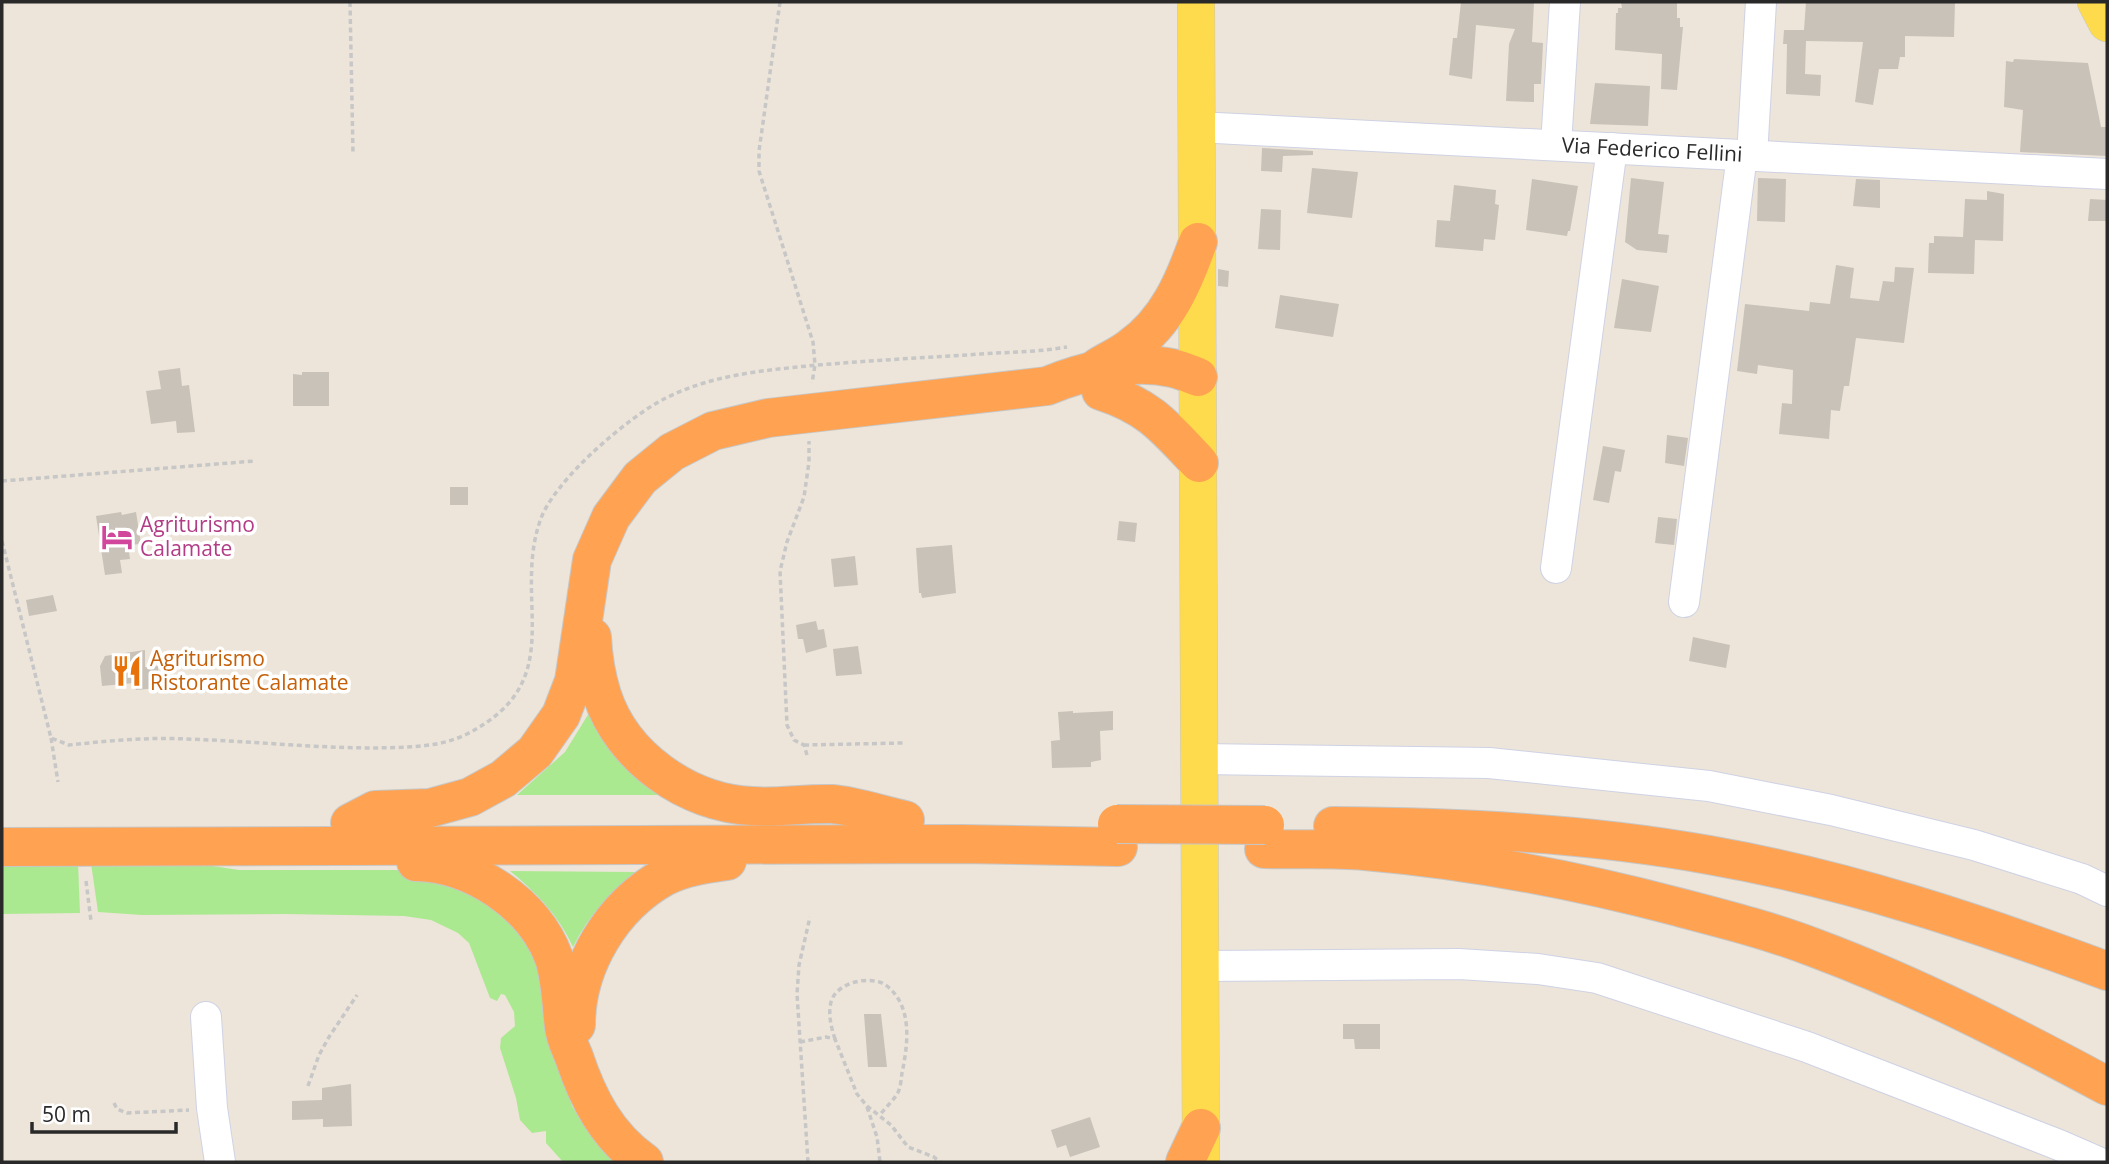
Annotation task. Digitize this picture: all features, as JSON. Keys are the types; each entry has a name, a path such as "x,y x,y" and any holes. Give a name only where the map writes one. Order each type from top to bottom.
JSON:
{"highway":[{"path":"350,823 375,810 430,808 470,797 503,779 535,752 561,715 574,681 592,560 611,517 640,478 672,452 713,431 768,418 1047,386 1072,391 1087,370 1132,347 1155,325 1170,306 1185,278 1198,242"},
{"path":"1087,370 1155,391 1181,385 1198,377"},
{"path":"1087,370 1153,416 1199,463"},
{"path":"588,593 594,663 602,696 626,740 653,768 701,795 730,803 752,806 834,804 905,820"},
{"path":"2,824 905,820 1117,835 1265,837 1408,827 1519,833 1596,839 1709,855 1790,872 1993,929 2107,971"},
{"path":"2,847 944,845 1117,835"},
{"path":"1265,837 1499,869 1622,892 1714,916 1813,947 1916,989 1998,1027 2107,1086"},
{"path":"578,1069 576,1014 589,962 619,915 632,901 663,878 697,866 728,861 864,860 944,845"},
{"path":"188,847 242,861 429,862 473,875 513,901 547,943 558,975 564,1029 592,1105 625,1147 644,1162"},
{"path":"1185,1162 1201,1145"}],"main road":[{"path":"1196,2 1201,1145"},
{"path":"2096,2 2107,23"}],"street":[{"path":"1556,145 1564,2"},
{"path":"1684,602 1747,155 1760,2"},
{"name":"Via Federico Fellini","path":"1197,127 2107,174"},
{"path":"1556,568 1612,148"},
{"path":"1200,759 1489,763 1709,786 1831,810 1975,845 2082,879 2107,891"},
{"path":"1202,966 1459,964 1538,969 1597,978 1807,1047 2098,1162"},
{"path":"206,1024 212,1108 220,1162"}],"path":[{"path":"350,2 353,153"},
{"path":"780,2 759,151 759,171 813,342 815,365 812,386"},
{"path":"51,738 69,745 183,738 362,748 417,747 443,743 466,734 493,718 516,694 532,654 534,547 540,519 552,498 593,452 637,414 710,379 815,365 1087,370"},
{"path":"810,430 804,497 787,542 780,571 787,725 793,740 804,746 903,743"},
{"path":"2,481 255,461"},
{"path":"2,541 51,738 58,782"},
{"path":"804,746 807,755"},
{"path":"86,881 91,921"},
{"path":"808,1162 797,994 799,965 810,917"},
{"path":"880,1115 898,1093 907,1041 903,1008 886,985 875,981 848,984 831,1000 831,1025 857,1094 900,1134 908,1147 940,1162"},
{"path":"308,1086 324,1046 357,995"},
{"path":"800,1042 835,1039"},
{"path":"114,1103 117,1109 127,1113 212,1108"},
{"path":"867,1106 880,1146 880,1162"}],"green space":[{"path":"589,713 618,759 635,777 659,795 517,795 565,752"},
{"path":"180,861 239,870 420,870 455,879 535,939 558,1064 572,1106 588,1132 615,1162 563,1162 546,1143 546,1131 532,1133 520,1120 500,1048 501,1038 515,1026 514,1012 505,995 501,994 497,1001 490,998 469,943 458,933 431,920 404,916 142,915 98,912 91,863"},
{"path":"2,863 78,863 80,913 2,914"},
{"path":"510,871 635,872 600,906 573,947 546,905"}],"building":[{"path":"1461,2 1534,2 1532,42 1543,43 1541,84 1534,84 1534,102 1506,101 1509,44 1515,29 1476,25 1472,79 1449,75"},
{"path":"1621,2 1677,3 1677,18 1680,18 1680,27 1683,27 1677,90 1661,89 1662,54 1615,50 1616,13 1618,8 1622,8"},
{"path":"1806,2 1955,2 1954,37 1905,36 1905,57 1900,57 1898,69 1879,69 1873,105 1855,102 1863,42 1806,41 1805,74 1821,75 1820,96 1786,94 1787,44 1783,44 1784,30 1804,30"},
{"path":"2014,59 2088,63 2101,127 2107,127 2107,156 2020,152 2023,110 2004,107 2006,61 2013,62"},
{"path":"1595,83 1650,86 1648,126 1590,124"},
{"path":"1262,148 1313,151 1313,155 1283,156 1282,172 1261,171"},
{"path":"1312,168 1358,172 1352,218 1307,213"},
{"path":"1631,178 1664,182 1658,234 1669,235 1667,253 1637,250 1625,242"},
{"path":"1758,178 1786,179 1785,222 1757,221"},
{"path":"1532,179 1578,186 1567,236 1526,230"},
{"path":"1856,179 1880,180 1880,208 1853,206"},
{"path":"1454,185 1496,190 1495,204 1499,205 1495,240 1484,239 1483,251 1435,247 1437,220 1450,221"},
{"path":"1987,191 2004,194 2003,241 1975,240 1974,274 1928,273 1929,243 1934,243 1934,236 1963,237 1965,199 1987,200"},
{"path":"2090,199 2107,200 2107,221 2088,221"},
{"path":"1261,209 1281,210 1280,250 1258,249"},
{"path":"1836,265 1854,268 1850,298 1879,301 1883,281 1894,282 1895,267 1914,268 1904,343 1856,338 1849,386 1844,386 1840,411 1831,410 1829,439 1779,434 1782,403 1792,404 1793,370 1758,365 1757,374 1737,371 1745,304 1809,311 1810,302 1830,304"},
{"path":"1218,269 1229,271 1228,287 1218,286"},
{"path":"1622,279 1659,286 1651,332 1614,328"},
{"path":"1280,295 1339,304 1333,337 1275,328"},
{"path":"180,368 182,386 189,385 195,432 177,433 176,421 151,424 146,391 161,389 158,371"},
{"path":"302,372 329,372 329,406 293,406 293,374 302,375"},
{"path":"1667,435 1688,438 1684,466 1665,463"},
{"path":"1603,446 1625,450 1621,472 1615,471 1609,503 1593,500"},
{"path":"450,487 468,487 468,505 450,505"},
{"path":"121,512 122,515 136,512 141,544 128,545 130,559 120,560 122,573 105,575 96,516"},
{"path":"1658,517 1677,519 1674,545 1655,543"},
{"path":"1119,521 1137,523 1135,542 1117,540"},
{"path":"952,545 956,593 922,598 919,593 916,548"},
{"path":"855,556 858,585 834,587 831,559"},
{"path":"53,595 57,611 29,616 26,600"},
{"path":"816,621 818,630 824,629 827,647 806,653 803,639 798,639 796,625"},
{"path":"1693,637 1730,645 1726,668 1689,661"},
{"path":"858,646 862,674 836,676 833,649"},
{"path":"145,650 145,667 158,666 159,688 136,690 134,683 102,686 100,666 105,656"},
{"path":"1113,711 1113,730 1100,731 1101,760 1091,762 1091,767 1052,768 1051,741 1060,740 1058,712"},
{"path":"864,1014 881,1014 887,1067 868,1067"},
{"path":"1343,1024 1380,1024 1380,1049 1355,1049 1354,1039 1343,1039"},
{"path":"351,1084 352,1126 323,1127 323,1119 292,1120 292,1101 322,1100 322,1088"},
{"path":"1090,1117 1100,1147 1070,1157 1066,1145 1057,1148 1051,1130"}],"place":[{"name":"Agriturismo Calamate","path":"117,537"},
{"name":"Agriturismo Ristorante Calamate","path":"127,671"}]}
